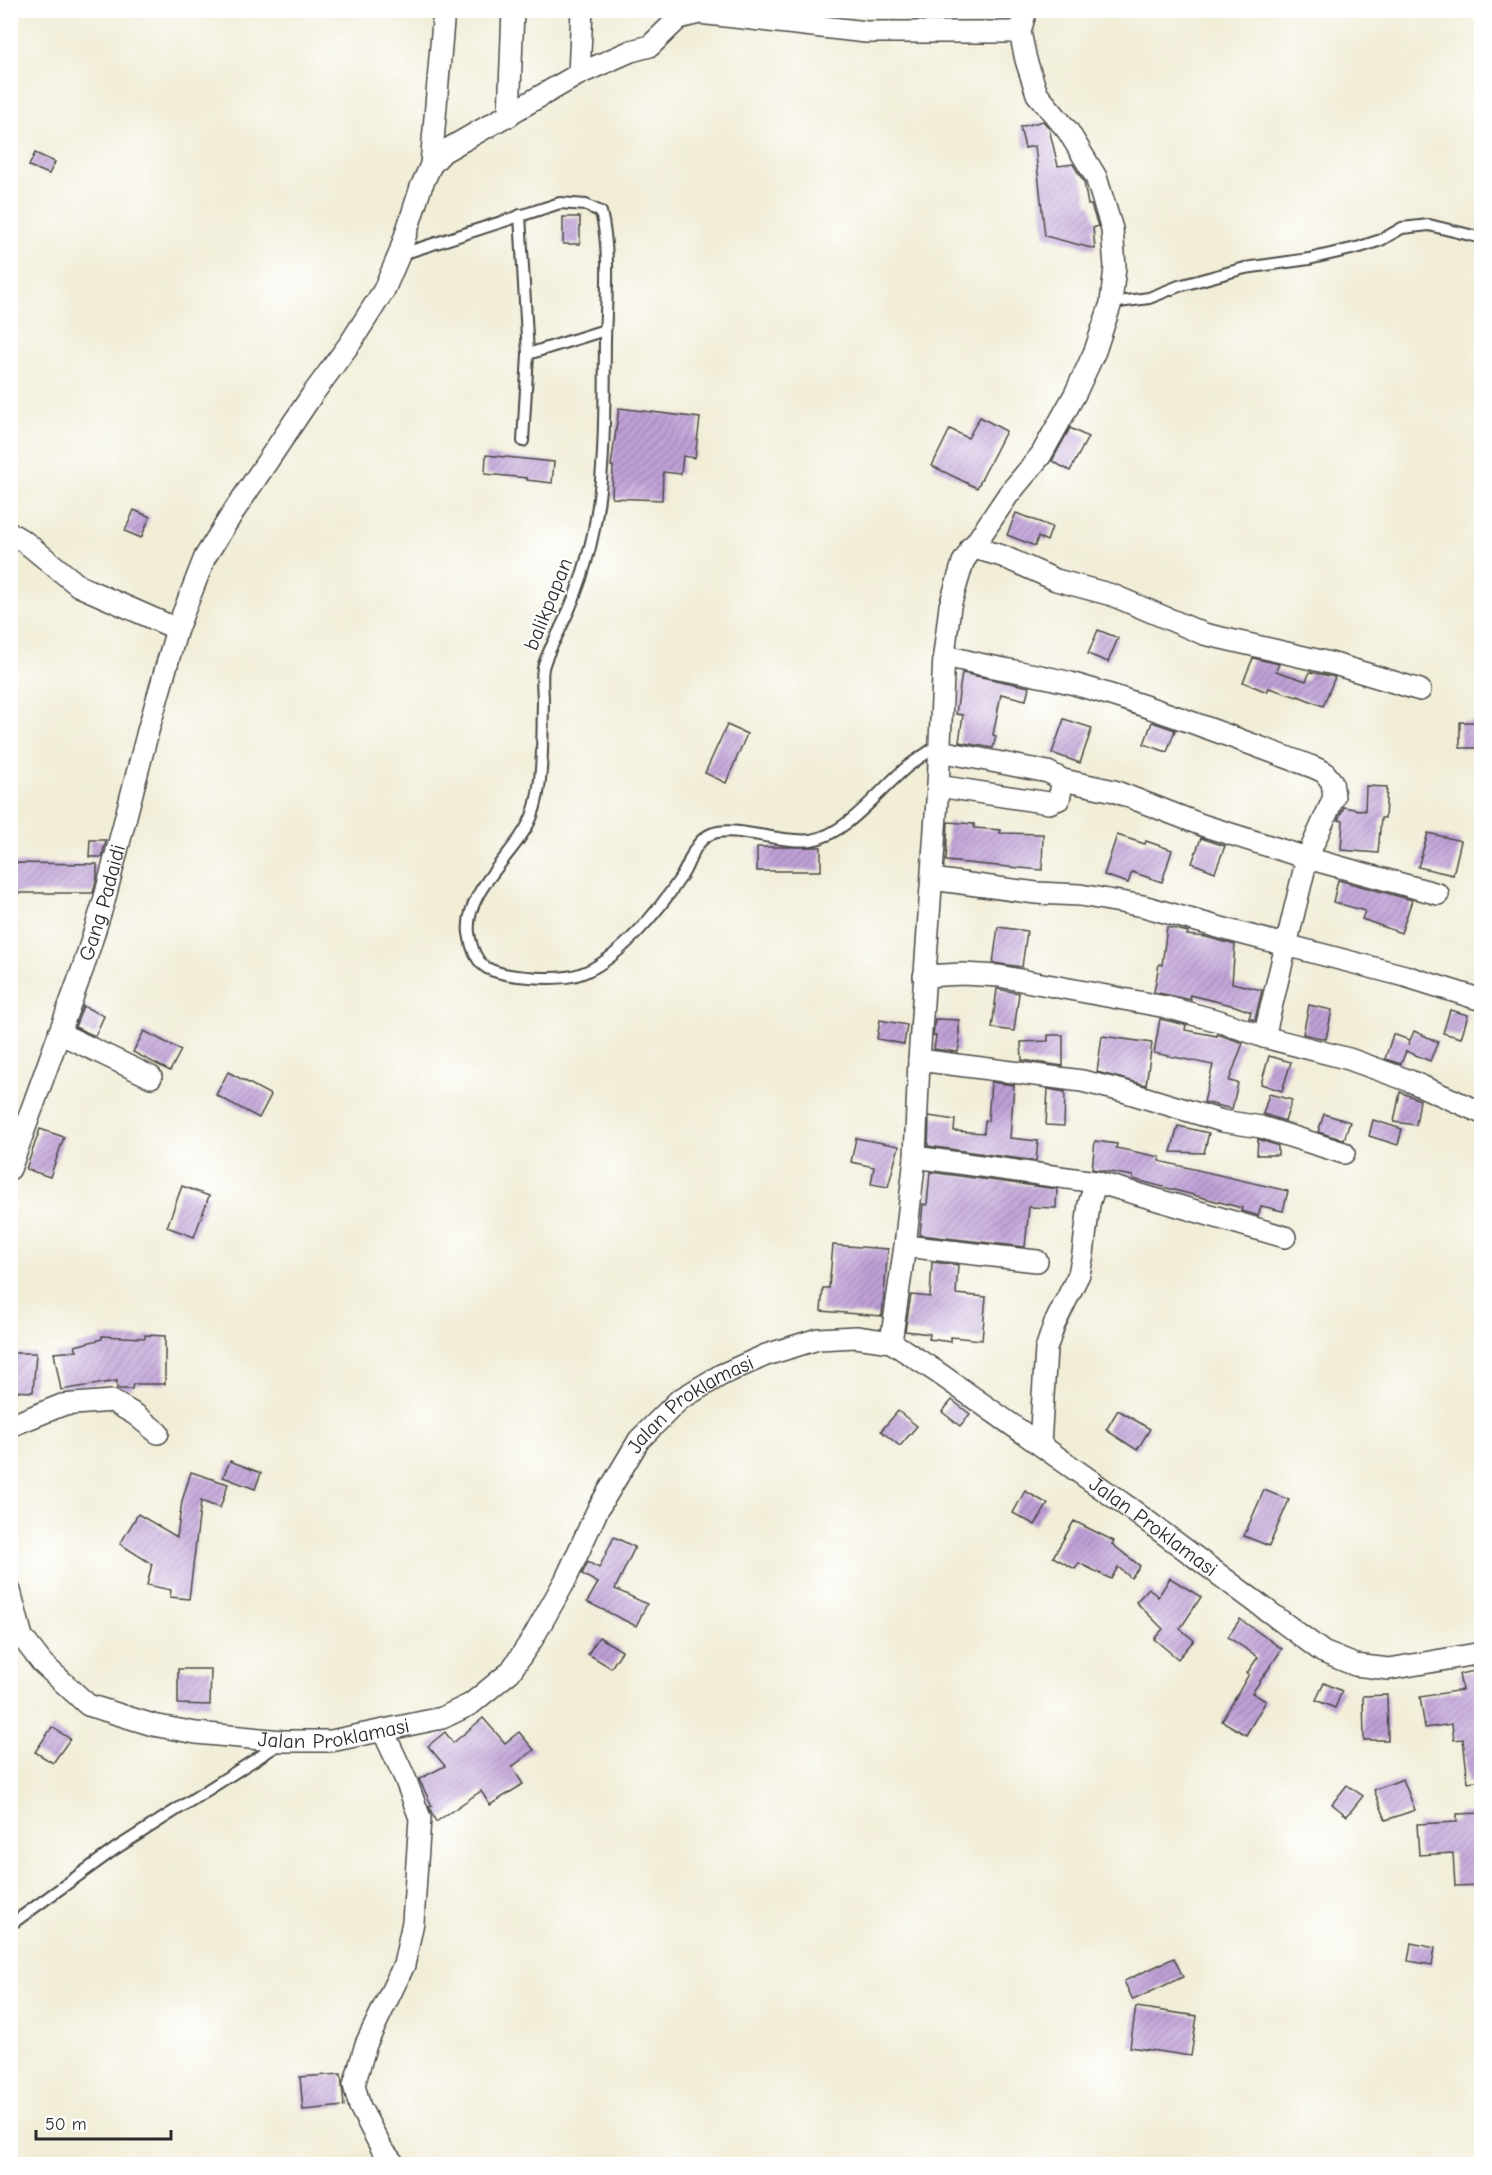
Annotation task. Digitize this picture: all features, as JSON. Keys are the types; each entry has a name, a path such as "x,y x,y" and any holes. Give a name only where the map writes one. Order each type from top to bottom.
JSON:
{"street":[{"path":"431,165 444,10"},
{"path":"509,116 513,10"},
{"path":"579,74 582,10"},
{"path":"891,1342 915,1157 944,655 950,606 963,562 1008,495 1041,455 1095,351 1111,303 1115,267 1112,229 1096,177 1068,131 1037,94 1020,32 1026,10"},
{"path":"431,165 443,152 579,74 632,51 650,46 678,18 699,13 866,32 1020,32"},
{"name":"Gang Padaidi","path":"10,1169 104,901 177,629 205,557 312,394 351,342 384,290 399,255 421,186 431,165"},
{"path":"10,533 25,542 80,586 177,629"},
{"path":"971,548 1002,556 1056,580 1112,595 1204,634 1334,664 1420,690"},
{"path":"944,655 968,663 1061,681 1094,690 1149,707 1324,772 1332,782 1334,797 1307,858 1288,945 1264,1037"},
{"path":"940,748 1048,772 1063,780 1114,791 1202,825 1307,858 1438,894"},
{"path":"938,786 1049,803 1059,799 1063,780"},
{"path":"932,879 1036,893 1080,895 1143,906 1405,976 1482,1000"},
{"path":"924,976 963,974 999,976 1166,1007 1219,1021 1264,1037 1349,1059 1410,1081 1482,1113"},
{"path":"59,1034 151,1077"},
{"path":"919,1060 1082,1081 1222,1121 1261,1127 1344,1153"},
{"path":"915,1157 1096,1182 1285,1237"},
{"path":"1040,1444 1046,1349 1054,1325 1079,1274 1089,1204 1096,1182"},
{"path":"905,1246 1037,1261"},
{"name":"Jalan Proklamasi","path":"10,1591 22,1637 42,1663 88,1705 153,1725 196,1733 284,1741 331,1741 442,1718 471,1704 510,1672 533,1638 565,1581 598,1509 639,1440 679,1400 721,1375 757,1359 818,1339 856,1337 891,1342 937,1372 1128,1507 1323,1653 1355,1665 1389,1669 1482,1653"},
{"path":"10,1426 62,1405 112,1401 136,1415 158,1433"},
{"path":"383,1731 405,1778 420,1818 413,1922 404,1965 366,2044 354,2085 360,2107 382,2149 394,2164"}],"lane":[{"name":"balikpapan","path":"399,255 560,203 586,205 601,212 607,271 603,443 597,517 586,564 543,669 540,774 531,817 472,906 469,930 473,953 485,967 510,976 550,977 578,975 601,964 633,936 662,905 684,874 699,842 709,835 722,831 738,831 780,840 813,840 831,833 857,814 905,768 940,748"},
{"path":"520,215 528,354 523,441"},
{"path":"1111,303 1149,298 1179,286 1245,268 1309,259 1360,247 1381,240 1402,228 1429,225 1482,238"},
{"path":"528,354 605,330"},
{"path":"10,1925 115,1850 284,1741"}],"building":[{"path":"1043,121 1049,128 1058,166 1073,164 1084,182 1088,205 1091,205 1098,226 1093,228 1095,249 1045,236 1035,146 1025,148 1020,127"},
{"path":"35,153 55,162 49,174 29,166"},
{"path":"563,217 580,217 580,244 563,244"},
{"path":"619,408 700,418 695,458 683,456 681,474 663,472 662,500 612,498 613,466 611,466"},
{"path":"980,417 1006,431 977,488 932,466 950,429 968,438"},
{"path":"1070,428 1088,437 1070,471 1052,461"},
{"path":"486,455 554,462 552,483 485,474"},
{"path":"134,510 150,517 141,538 125,531"},
{"path":"1016,513 1052,527 1047,541 1038,537 1035,546 1007,535"},
{"path":"1098,630 1118,638 1108,662 1088,654"},
{"path":"1253,658 1279,664 1276,671 1306,681 1310,672 1335,677 1323,706 1269,688 1267,692 1243,682"},
{"path":"962,673 1029,687 1026,700 1001,694 993,735 996,736 993,748 959,742 963,715 956,714"},
{"path":"1064,719 1092,728 1080,763 1052,753"},
{"path":"1152,722 1175,730 1167,752 1144,744"},
{"path":"1460,722 1482,722 1481,748 1460,748"},
{"path":"727,725 747,734 726,783 705,773"},
{"path":"1366,786 1387,787 1385,818 1381,818 1378,853 1341,850 1343,821 1338,820 1344,807 1365,811"},
{"path":"948,822 974,824 974,828 1001,830 1000,833 1043,834 1042,870 946,861"},
{"path":"1428,833 1461,841 1453,875 1418,867"},
{"path":"1117,835 1145,844 1146,841 1172,850 1162,882 1132,872 1128,883 1104,875"},
{"path":"1201,838 1225,846 1215,872 1192,863"},
{"path":"90,840 106,840 102,857 89,857"},
{"path":"757,847 821,847 821,871 757,871"},
{"path":"11,863 97,864 93,893 11,893"},
{"path":"1338,880 1412,900 1401,933 1362,919 1365,911 1333,902"},
{"path":"998,927 1027,931 1022,967 993,963"},
{"path":"1167,927 1188,932 1187,935 1206,937 1235,945 1232,983 1262,990 1255,1020 1249,1018 1251,1012 1235,1006 1190,995 1191,1000 1154,992 1159,964 1162,965"},
{"path":"997,989 1019,993 1014,1031 992,1028"},
{"path":"1309,1005 1332,1010 1326,1039 1303,1034"},
{"path":"83,1006 104,1016 95,1036 75,1027"},
{"path":"1450,1010 1468,1015 1461,1038 1443,1033"},
{"path":"935,1019 959,1020 958,1052 934,1049"},
{"path":"1160,1019 1186,1025 1185,1030 1217,1036 1217,1034 1243,1043 1229,1081 1238,1083 1232,1109 1204,1102 1213,1065 1154,1053"},
{"path":"880,1020 907,1025 904,1044 877,1039"},
{"path":"144,1031 181,1050 170,1071 133,1052"},
{"path":"1414,1031 1438,1042 1430,1061 1406,1051 1401,1064 1385,1059 1393,1034 1409,1040 1408,1045"},
{"path":"1048,1035 1063,1035 1063,1066 1022,1060 1021,1042 1048,1041"},
{"path":"1102,1036 1152,1043 1146,1085 1097,1072"},
{"path":"1269,1056 1291,1062 1282,1091 1261,1084"},
{"path":"228,1072 271,1095 259,1118 216,1095"},
{"path":"991,1082 1014,1085 1010,1138 1038,1141 1036,1161 928,1146 929,1116 955,1120 954,1131 984,1133 985,1121 988,1121"},
{"path":"1048,1089 1065,1092 1064,1126 1046,1125"},
{"path":"1400,1092 1420,1100 1416,1125 1394,1122"},
{"path":"1269,1094 1292,1100 1285,1121 1263,1114"},
{"path":"1324,1114 1350,1122 1344,1140 1318,1132"},
{"path":"1373,1120 1402,1129 1398,1145 1369,1136"},
{"path":"1178,1126 1209,1133 1204,1153 1171,1152"},
{"path":"40,1129 64,1137 50,1177 26,1169"},
{"path":"856,1138 899,1146 888,1187 871,1184 874,1167 851,1162"},
{"path":"1258,1139 1278,1146 1278,1155 1257,1155"},
{"path":"1095,1141 1117,1144 1116,1148 1160,1157 1159,1161 1288,1191 1283,1211 1261,1206 1258,1216 1241,1211 1242,1208 1133,1179 1133,1176 1092,1169"},
{"path":"930,1172 1057,1189 1056,1208 1029,1207 1025,1247 920,1235 923,1204 927,1205"},
{"path":"182,1186 209,1196 194,1237 167,1227"},
{"path":"833,1245 888,1249 882,1316 821,1311 823,1288 829,1288"},
{"path":"932,1262 958,1265 956,1294 986,1297 982,1340 951,1337 951,1342 929,1339 930,1334 905,1331 911,1295 930,1297"},
{"path":"145,1335 165,1336 165,1384 133,1384 132,1389 117,1389 117,1381 61,1390 54,1353 77,1351 75,1346 102,1339 102,1336 145,1338"},
{"path":"12,1353 36,1353 33,1392 11,1391"},
{"path":"952,1400 970,1414 960,1426 942,1412"},
{"path":"1118,1410 1150,1429 1137,1450 1106,1430"},
{"path":"898,1411 917,1426 900,1446 881,1431"},
{"path":"230,1461 261,1473 255,1489 223,1477"},
{"path":"191,1472 228,1484 220,1508 201,1501 189,1599 170,1597 171,1590 147,1585 152,1564 120,1544 138,1514 177,1537 182,1501"},
{"path":"1264,1490 1289,1500 1269,1546 1244,1536"},
{"path":"1025,1491 1048,1504 1035,1525 1013,1513"},
{"path":"1074,1521 1114,1541 1112,1544 1140,1566 1131,1578 1118,1567 1111,1579 1079,1563 1075,1569 1053,1557"},
{"path":"614,1537 635,1547 615,1589 647,1604 636,1626 587,1602 598,1583 582,1574 588,1562 599,1568"},
{"path":"1170,1578 1201,1597 1180,1629 1194,1640 1178,1659 1154,1639 1163,1629 1136,1602 1149,1588 1158,1597"},
{"path":"1240,1619 1282,1649 1252,1693 1266,1701 1246,1735 1222,1721 1258,1657 1228,1637"},
{"path":"599,1637 622,1651 611,1668 588,1654"},
{"path":"178,1669 211,1669 210,1705 178,1704"},
{"path":"1475,1671 1482,1698 1482,1736 1479,1737 1482,1780 1468,1782 1463,1739 1454,1740 1452,1724 1425,1728 1420,1697 1462,1690 1459,1674"},
{"path":"1324,1683 1342,1691 1335,1708 1316,1700"},
{"path":"1387,1695 1388,1740 1364,1740 1363,1696"},
{"path":"483,1718 505,1743 519,1732 534,1750 512,1767 523,1784 490,1805 481,1791 436,1822 429,1807 432,1806 419,1779 445,1766 428,1746 445,1732 453,1743"},
{"path":"52,1727 70,1739 53,1763 35,1752"},
{"path":"1403,1779 1415,1810 1386,1820 1374,1790"},
{"path":"1347,1785 1363,1796 1347,1816 1332,1804"},
{"path":"1482,1813 1482,1844 1477,1844 1479,1885 1455,1886 1453,1853 1419,1855 1417,1824 1457,1822 1457,1814"},
{"path":"1411,1943 1435,1948 1432,1965 1408,1961"},
{"path":"1174,1958 1183,1977 1133,2000 1124,1981"},
{"path":"1136,2007 1197,2016 1191,2056 1130,2047"},
{"path":"341,2074 344,2106 303,2110 300,2077"}]}
